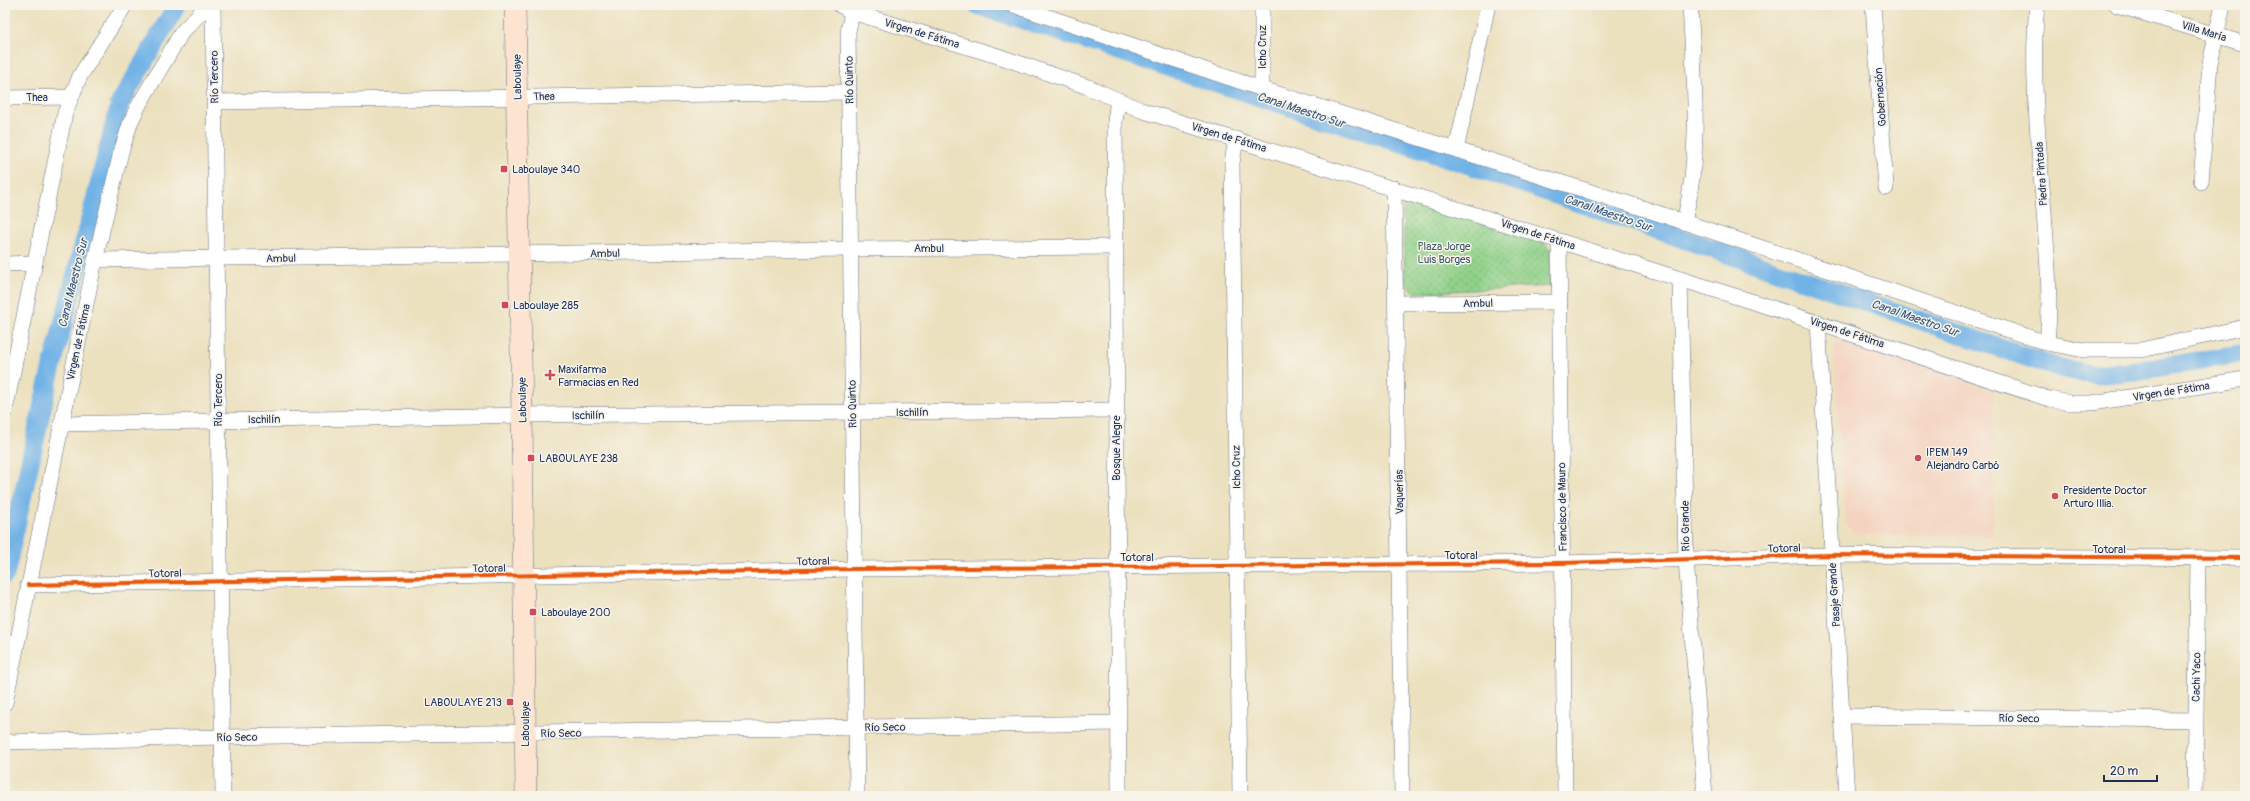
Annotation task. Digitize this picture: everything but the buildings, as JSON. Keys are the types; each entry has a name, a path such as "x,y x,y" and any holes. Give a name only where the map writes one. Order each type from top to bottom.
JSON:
{"main road":[{"name":"Laboulaye","path":"515,5 520,254 526,796"}],"street":[{"path":"5,411 34,264 70,97 80,76 125,5"},
{"name":"Virgen de Fátima","path":"5,703 95,260 121,152 131,122 140,102 182,32 208,5"},
{"name":"Río Tercero","path":"212,5 217,259 223,796"},
{"path":"1013,5 1048,11 1262,89 1684,222 2047,343 2084,350 2141,350 2245,327"},
{"name":"Icho Cruz","path":"1262,5 1262,89"},
{"path":"1456,150 1488,5"},
{"path":"1684,222 1692,190 1695,162 1696,115 1690,5"},
{"name":"Gobernación","path":"1873,5 1886,188"},
{"name":"Piedra Pintada","path":"2037,5 2034,78 2048,264 2050,314 2047,343"},
{"name":"Villa María","path":"2117,5 2245,44"},
{"path":"2201,182 2210,64 2223,5"},
{"name":"Virgen de Fátima","path":"846,9 998,56 1088,87 1141,110 1818,322 2049,399 2071,403 2092,403 2160,394 2245,379"},
{"name":"Río Quinto","path":"846,9 849,92 857,796"},
{"name":"Thea","path":"214,102 517,96 849,92"},
{"name":"Thea","path":"5,98 70,97"},
{"name":"Bosque Alegre","path":"1118,100 1115,121 1115,410 1119,796"},
{"name":"Icho Cruz","path":"1236,139 1232,163 1240,796"},
{"name":"Vaquerías","path":"1394,188 1402,796"},
{"name":"Francisco de Mauro","path":"1560,242 1566,796"},
{"name":"Ambul","path":"95,260 850,249 1115,247"},
{"path":"5,264 34,264"},
{"name":"Río Grande","path":"1680,279 1686,560 1704,796"},
{"name":"Ambul","path":"1396,303 1560,302"},
{"name":"Pasaje Grande","path":"1818,322 1831,555 1847,796"},
{"name":"Ischilín","path":"61,424 522,415 1115,410"},
{"name":"Totoral","path":"28,585 854,569 1563,563 1831,555 2245,558"},
{"name":"Cachi Yaco","path":"2194,796 2198,558"},
{"name":"Río Seco","path":"1842,716 2195,720"},
{"name":"Río Seco","path":"5,742 222,737 1118,723"}],"shaded area":[{"name":"IPEM 149 Alejandro Carbó","path":"1841,338 1994,391 1994,535 1855,535 1846,525 1833,344"}],"green space":[{"name":"Plaza Jorge Luis Borges","path":"1410,201 1545,243 1550,249 1551,286 1415,293 1405,283 1403,205"}],"waterway":[{"name":"Canal Maestro Sur","path":"5,575 47,386 120,103 177,5"},
{"name":"Canal Maestro Sur","path":"977,5 1469,165 2055,367 2095,375 2136,371 2245,353"}],"cycle path":[{"path":"28,585 854,569 1563,563 1831,555 2245,558"}],"place":[{"name":"Laboulaye 340","path":"504,169"},
{"name":"Laboulaye 285","path":"505,305"},
{"name":"Maxifarma Farmacias en Red","path":"550,375"},
{"name":"LABOULAYE 238","path":"531,458"},
{"name":"IPEM 149 Alejandro Carbó","path":"1918,458"},
{"name":"Presidente Doctor Arturo Illia.","path":"2055,496"},
{"name":"Laboulaye 200","path":"533,612"},
{"name":"LABOULAYE 213","path":"510,702"}]}
